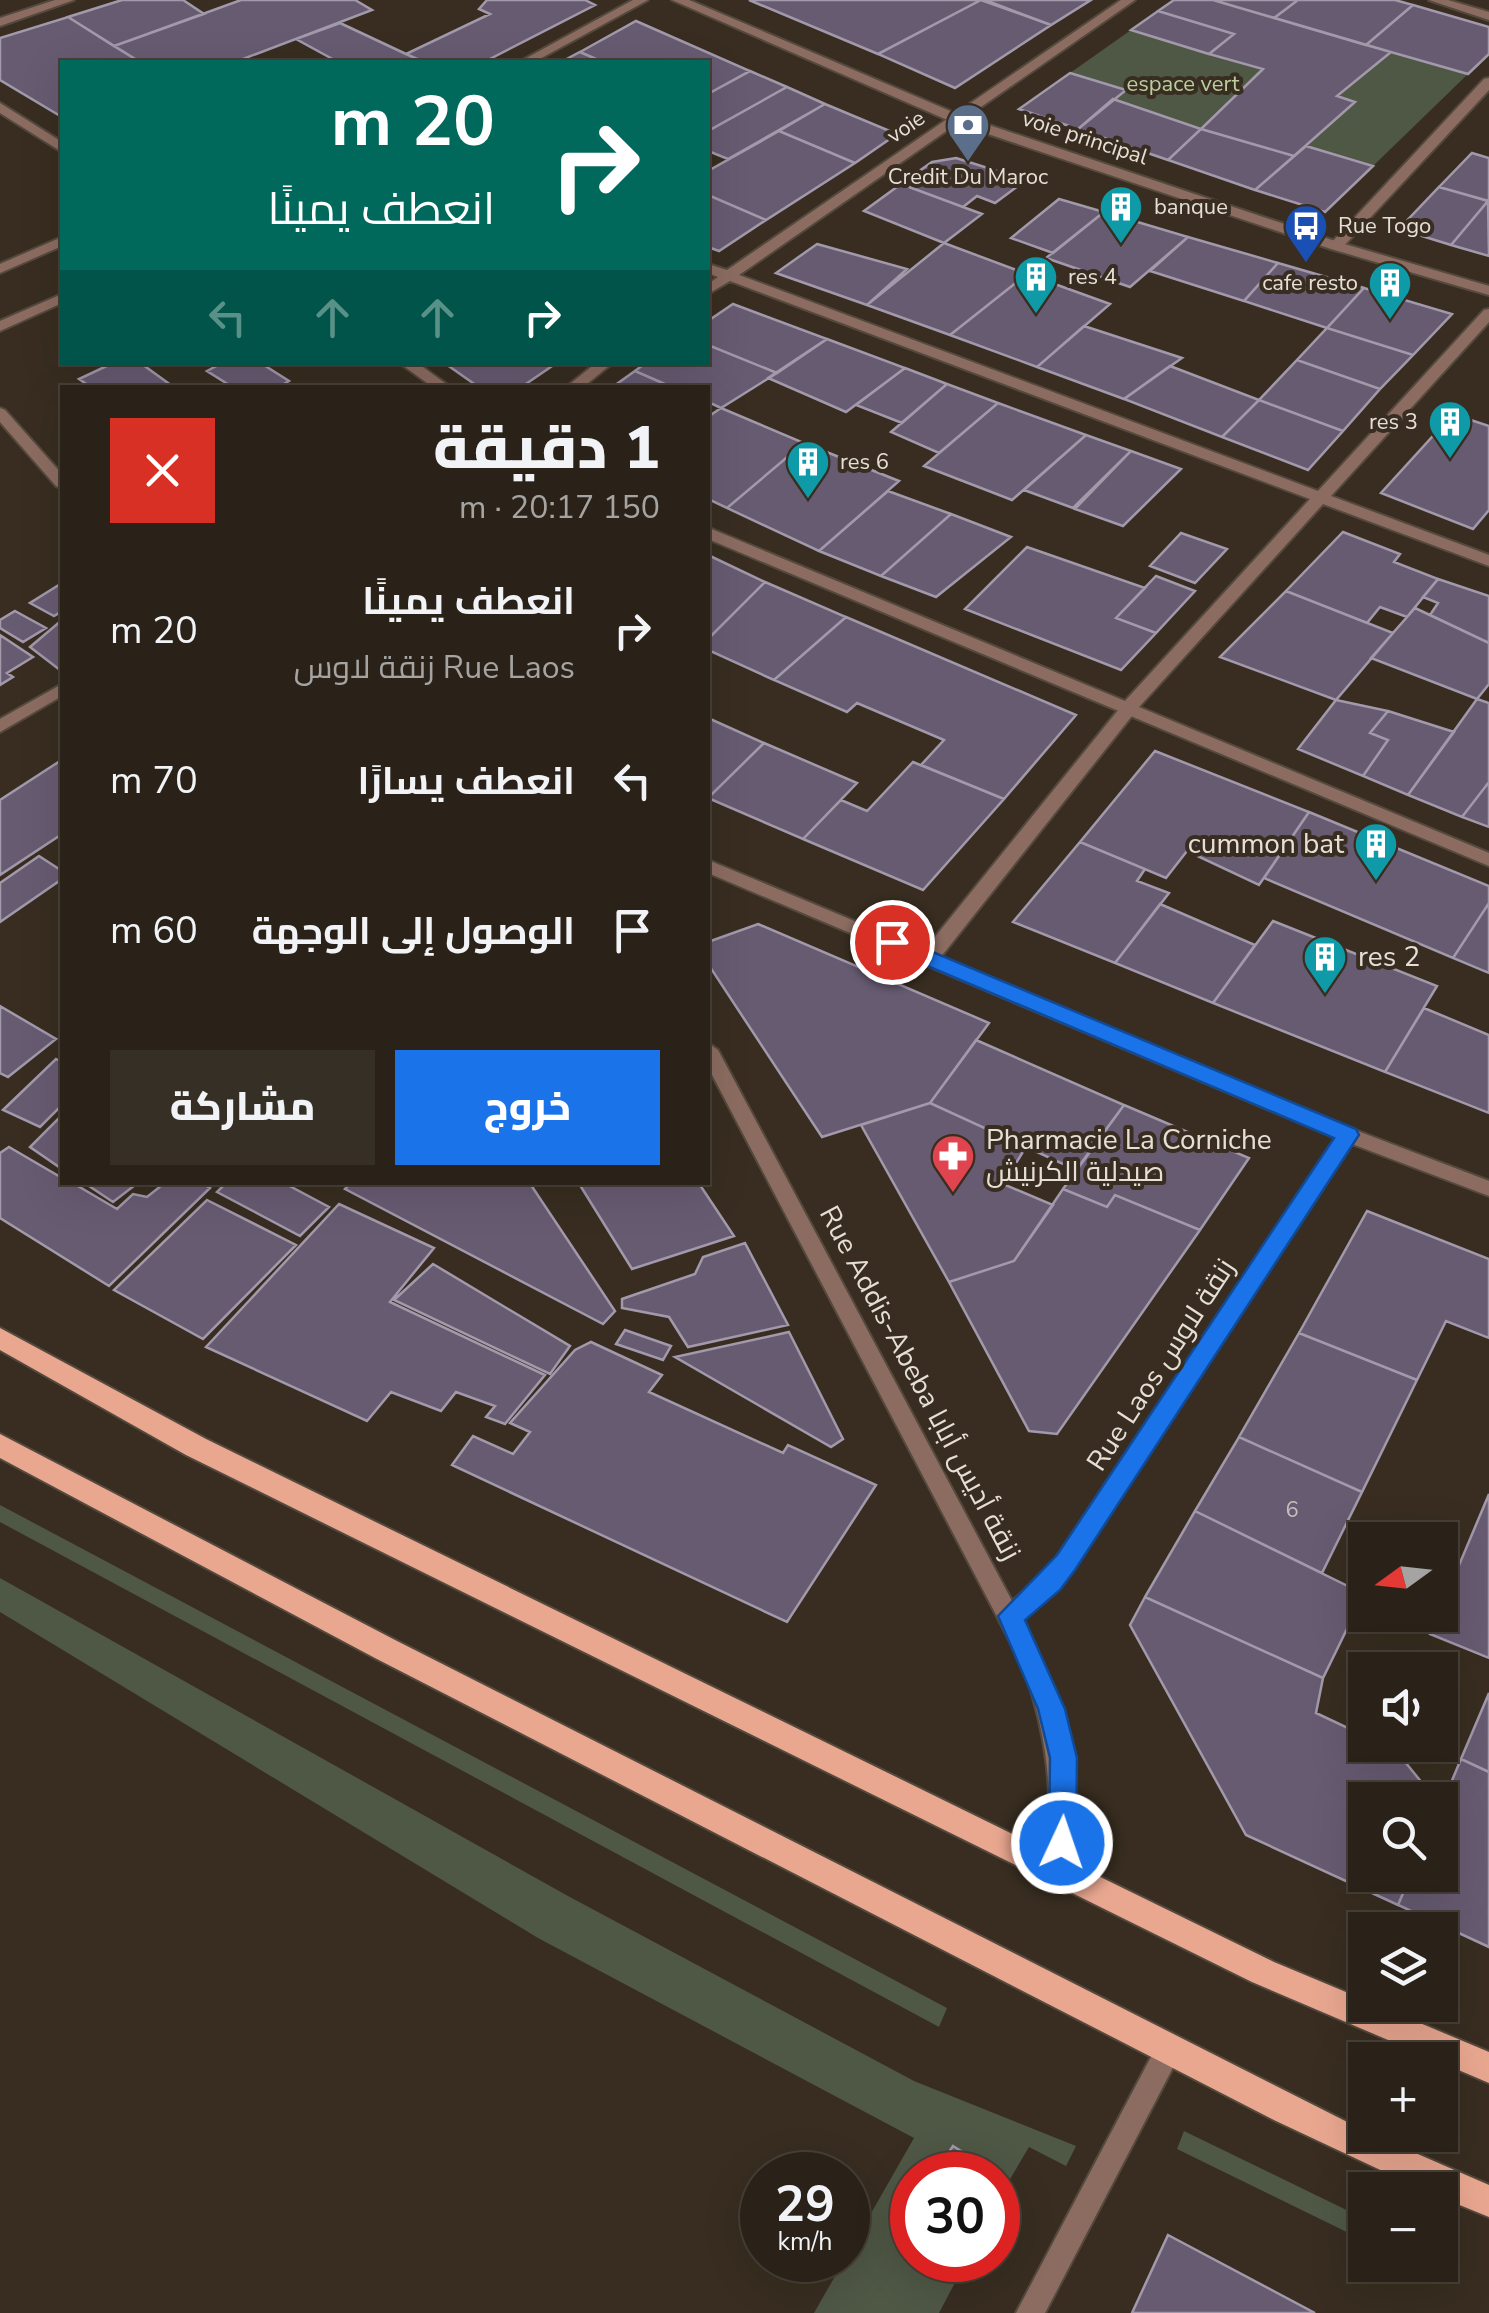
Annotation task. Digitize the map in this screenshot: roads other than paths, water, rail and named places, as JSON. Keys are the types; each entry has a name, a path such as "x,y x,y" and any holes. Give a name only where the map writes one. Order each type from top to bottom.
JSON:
{"main road":[{"path":"0,1338 196,1447 1263,1972 1489,2068"},
{"path":"0,1445 385,1649 1170,2047 1341,2138 1489,2202"}],"street":[{"path":"0,22 68,0"},
{"path":"530,60 642,0"},
{"name":"voie principal","path":"678,0 957,119 1336,246 1489,291"},
{"name":"voie","path":"710,289 1130,0"},
{"path":"1436,0 1489,16"},
{"path":"1336,246 1489,82"},
{"path":"0,107 60,147"},
{"path":"0,268 60,241"},
{"path":"710,269 1489,560"},
{"path":"0,328 60,299"},
{"path":"929,958 1129,708 1489,312"},
{"path":"410,365 441,385"},
{"path":"576,385 603,365"},
{"path":"0,413 60,481"},
{"path":"710,533 1489,860"},
{"path":"0,727 60,691"},
{"path":"710,867 1348,1135 1489,1189"},
{"name":"Rue Addis-Abeba زنقة أديس أبابا","path":"710,1054 1011,1616 1052,1709 1063,1758 1066,1815 1060,1872"},
{"name":"Rue Laos زنقة لاوس","path":"1011,1616 1051,1582 1066,1562 1348,1135"},
{"path":"1030,2313 1170,2047"}],"place":[{"name":"Credit Du Maroc","path":"968,163"},
{"name":"banque","path":"1121,245"},
{"name":"Rue Togo","path":"1306,264"},
{"name":"res 4","path":"1036,315"},
{"name":"cafe resto","path":"1390,321"},
{"name":"res 3","path":"1450,460"},
{"name":"res 6","path":"808,500"},
{"name":"cummon bat","path":"1376,882"},
{"name":"res 2","path":"1325,995"},
{"name":"Pharmacie La Corniche صيدلية الكرنيش","path":"953,1194"}],"park label":[{"name":"espace vert","path":"1183,84"}]}
